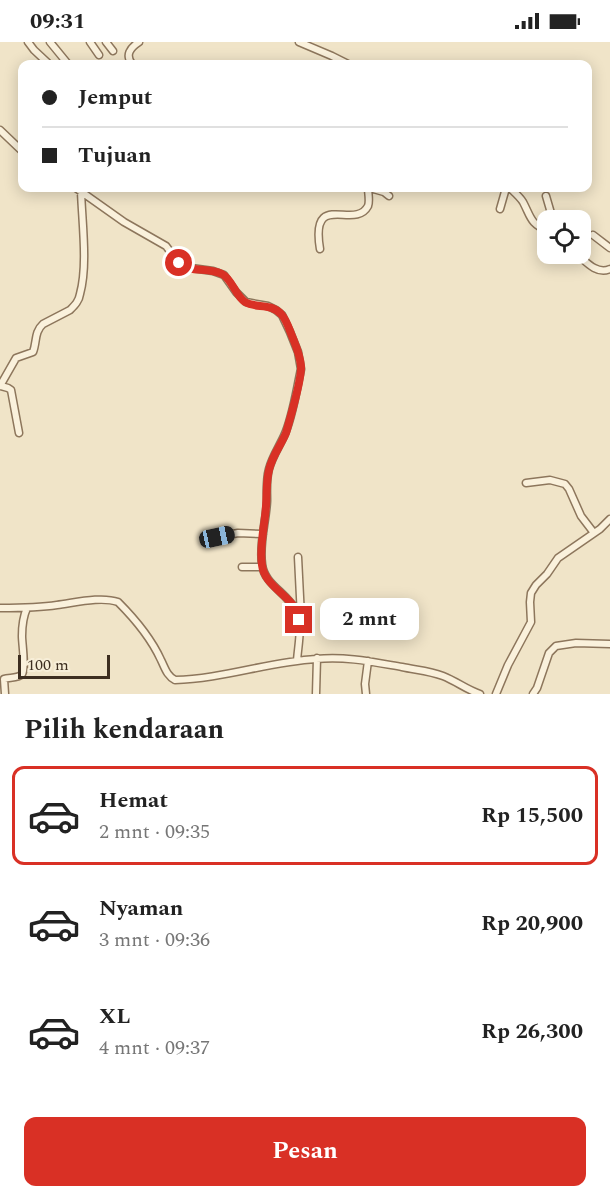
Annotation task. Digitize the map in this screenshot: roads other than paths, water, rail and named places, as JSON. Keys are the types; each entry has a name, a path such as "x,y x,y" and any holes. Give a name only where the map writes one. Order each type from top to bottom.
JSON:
{"street":[{"path":"28,42 45,60"},
{"path":"50,42 65,60"},
{"path":"90,42 99,55"},
{"path":"106,42 114,51"},
{"path":"130,60 129,51 139,42"},
{"path":"299,42 339,60"},
{"path":"0,130 18,147"},
{"path":"19,433 11,390 1,386 15,360 33,352 39,327 46,321 70,310 80,296 84,263 78,192"},
{"path":"82,192 124,222 166,246 182,266 224,275 246,302 273,308 282,315 287,324 298,352 301,369 285,434 269,468 261,556 264,573 296,610 300,633"},
{"path":"320,249 317,229 320,222 327,216 358,214 363,211 367,208 369,192"},
{"path":"384,192 389,196"},
{"path":"501,209 507,192"},
{"path":"513,192 521,199 532,222 537,226"},
{"path":"546,196 550,210"},
{"path":"593,235 610,248"},
{"path":"590,264 599,271 604,272 610,269"},
{"path":"526,483 550,480 565,484 570,489 580,516 594,533"},
{"path":"496,694 508,664 531,622 531,593 536,585 558,558 610,519"},
{"path":"217,537 238,533 263,534"},
{"path":"297,661 301,614 298,557"},
{"path":"242,567 262,567"},
{"path":"0,608 27,608 93,601 118,602 147,636 168,675 175,680 317,658 355,658 435,674 480,694"},
{"path":"5,694 4,679 18,677 23,670 23,619 27,608"},
{"path":"533,694 549,653 556,646 576,643 610,644"},
{"path":"316,694 317,658"},
{"path":"366,694 368,661"}]}
